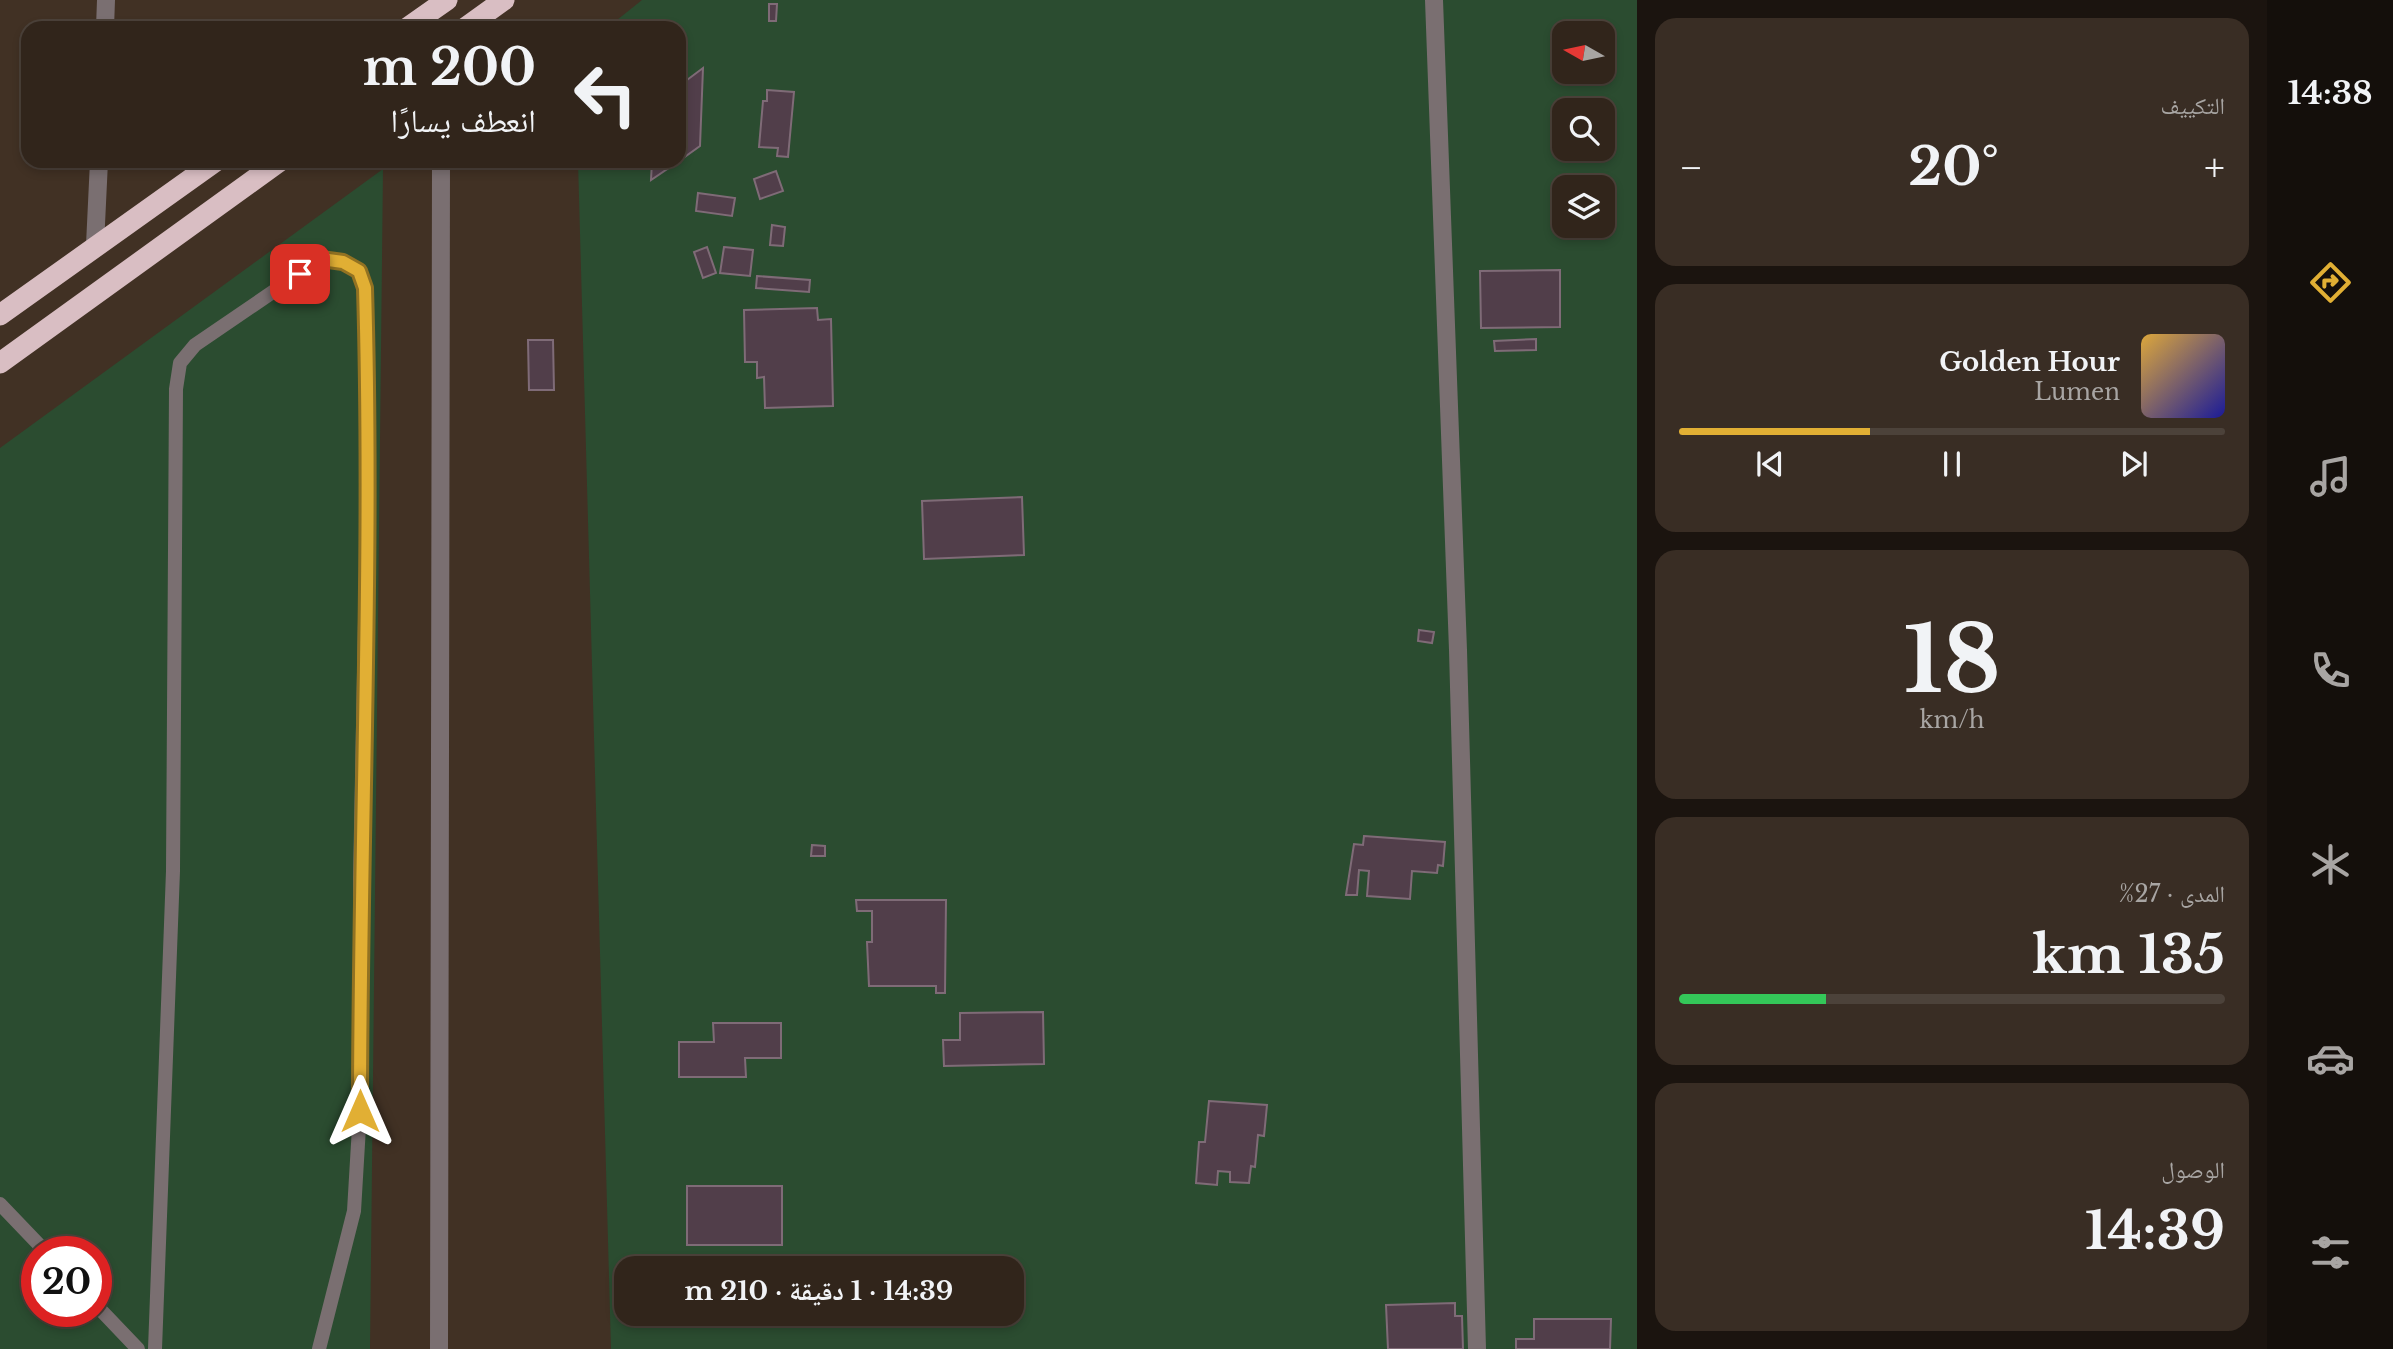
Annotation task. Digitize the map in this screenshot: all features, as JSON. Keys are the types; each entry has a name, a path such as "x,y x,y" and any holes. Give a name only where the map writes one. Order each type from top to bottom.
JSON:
{"highway":[{"path":"417,21 447,0"},
{"path":"475,21 504,0"},
{"path":"0,316 95,245 206,168"},
{"path":"0,363 270,168"}],"street":[{"path":"105,21 106,0"},
{"path":"1434,0 1458,650 1477,1349"},
{"path":"95,245 99,168"},
{"path":"439,1349 441,168"}],"lane":[{"path":"155,1349 173,871 178,376 180,363 195,345 321,259 343,262 359,271 365,288 369,415 360,879 360,1111 354,1211 319,1349"},
{"path":"0,1204 31,1236"},
{"path":"112,1322 138,1349"}],"green space":[{"path":"642,0 1637,0 1637,1349 611,1349 578,168 686,168 686,21 616,21"},
{"path":"383,169 370,1349 0,1349 0,448"}],"building":[{"path":"769,4 777,4 776,21 769,21"},
{"path":"703,68 700,146 686,156 686,81"},
{"path":"767,90 794,92 788,157 777,156 778,148 759,147 763,101 767,101"},
{"path":"652,168 669,168 651,180"},
{"path":"776,171 783,191 760,199 754,179"},
{"path":"698,193 735,198 732,216 696,211"},
{"path":"772,225 785,227 783,246 770,245"},
{"path":"707,247 716,273 703,278 694,252"},
{"path":"724,247 753,250 750,276 720,273"},
{"path":"1560,270 1560,327 1481,328 1480,271"},
{"path":"757,276 810,280 809,292 756,288"},
{"path":"817,308 818,320 831,319 833,406 765,408 764,377 757,378 757,362 745,362 744,310"},
{"path":"1536,339 1536,350 1495,351 1494,341"},
{"path":"528,340 553,340 554,390 529,390"},
{"path":"1022,497 1024,555 924,559 922,501"},
{"path":"1419,630 1434,632 1432,643 1418,641"},
{"path":"1364,836 1445,842 1443,866 1438,865 1437,873 1412,871 1410,899 1367,896 1369,871 1359,870 1357,895 1346,895 1354,844 1363,845"},
{"path":"812,845 825,846 825,856 811,856"},
{"path":"856,900 946,900 945,993 936,993 936,986 869,986 867,942 872,942 872,911 857,911"},
{"path":"1043,1012 1044,1064 944,1066 943,1040 960,1040 960,1013"},
{"path":"713,1023 781,1023 781,1058 745,1058 746,1077 679,1077 679,1042 714,1042"},
{"path":"1209,1101 1267,1105 1264,1136 1258,1135 1255,1167 1251,1166 1249,1183 1230,1182 1230,1172 1218,1171 1217,1185 1196,1183 1199,1142 1205,1142"},
{"path":"687,1186 782,1186 782,1245 687,1245"},
{"path":"1455,1303 1455,1316 1462,1316 1463,1349 1388,1349 1386,1305"},
{"path":"1534,1319 1611,1319 1610,1349 1516,1349 1516,1339 1534,1339"}],"route":[{"path":"300,274 321,259 343,262 359,271 365,288 369,415 360,879 360,1111"}]}
